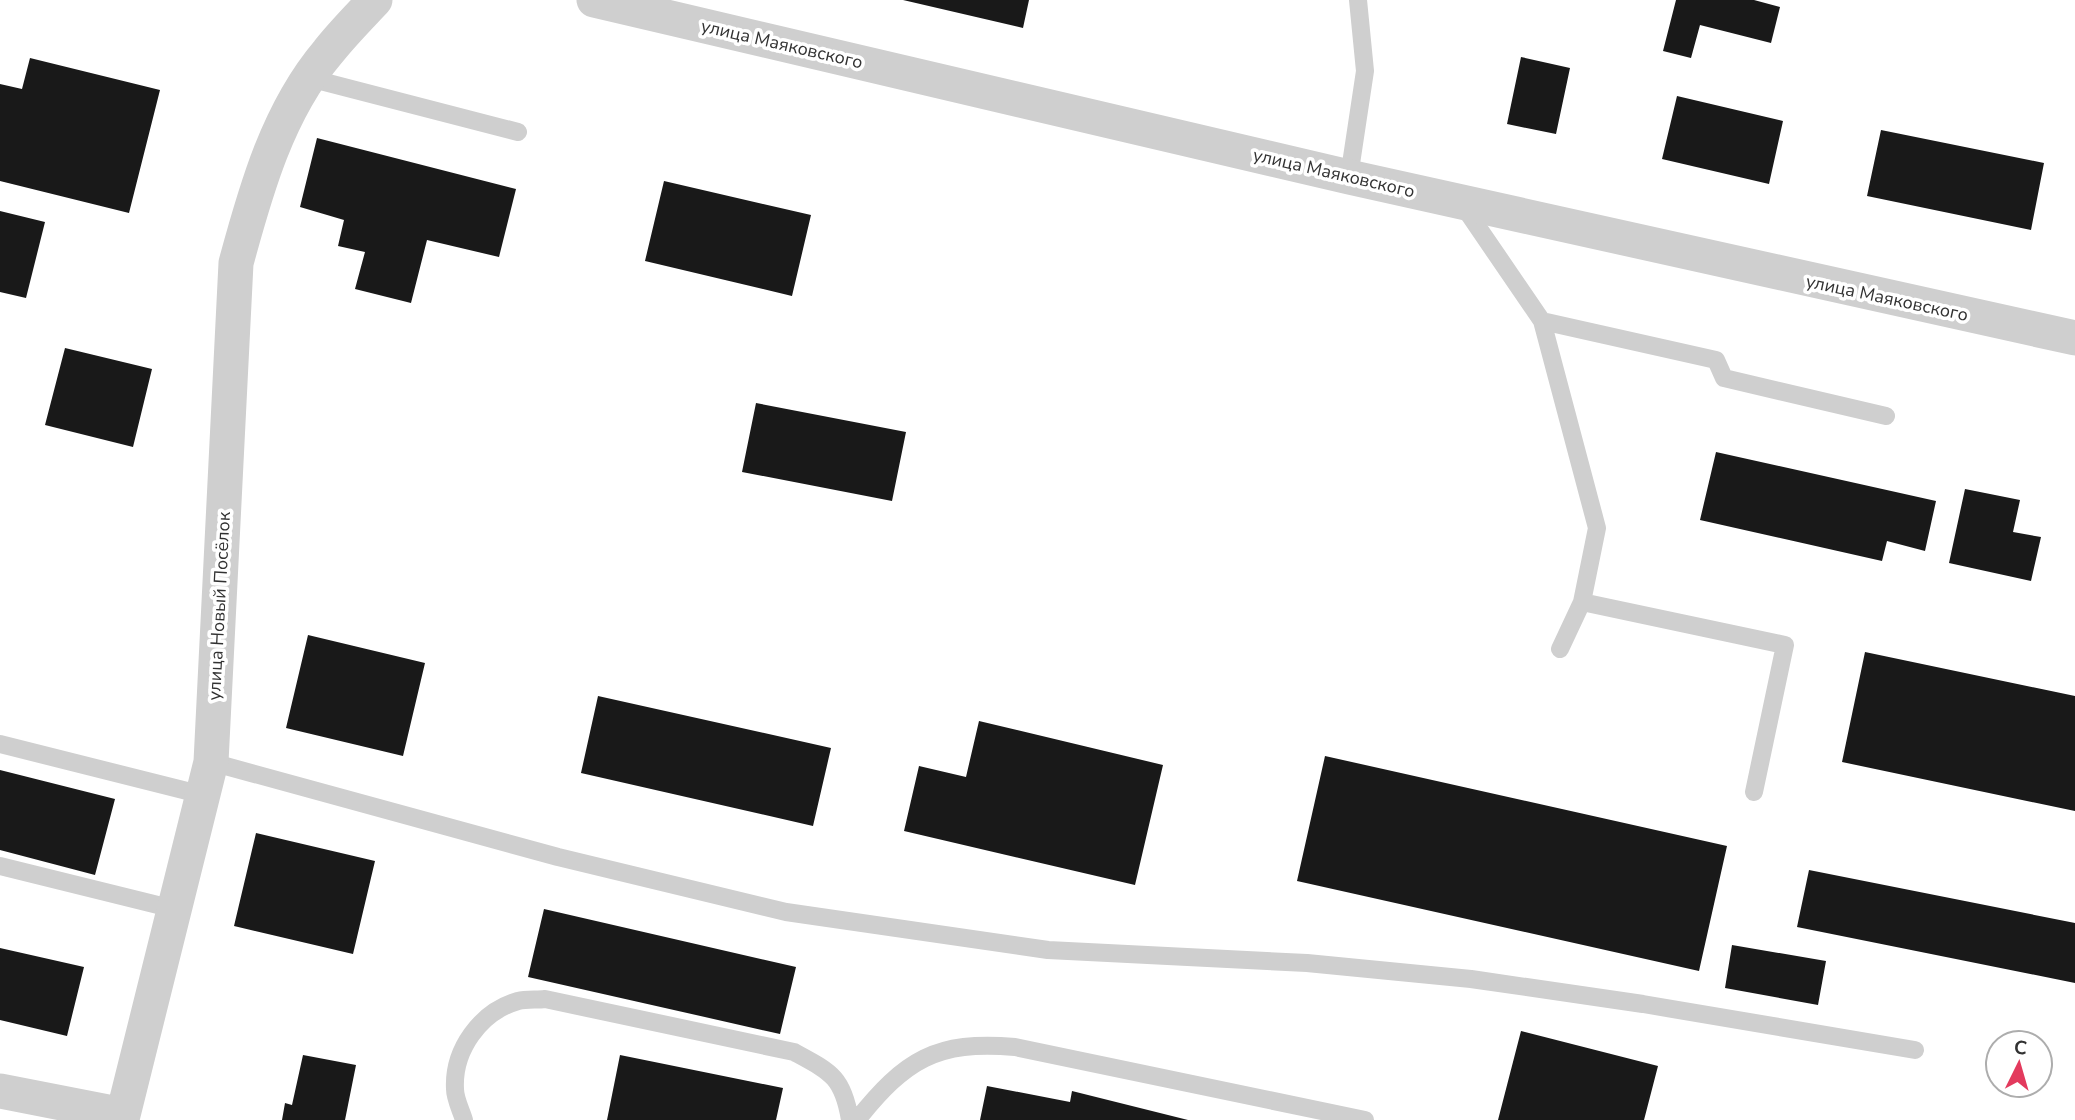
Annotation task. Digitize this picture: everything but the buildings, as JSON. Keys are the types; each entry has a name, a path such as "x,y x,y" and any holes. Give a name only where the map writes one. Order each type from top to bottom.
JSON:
{"street":[{"name":"улица Новый Посёлок","path":"0,1091 123,1117 211,762 236,262 260,180 284,122 327,53 375,0"},
{"name":"улица Маяковского","path":"594,0 1349,177 2075,338"}],"lane":[{"path":"1349,177 1365,71 1358,0"},
{"path":"309,78 517,132"},
{"path":"1460,202 1542,321 1597,528 1582,602 1560,649"},
{"path":"1542,321 1716,360 1724,378 1886,416"},
{"path":"1582,602 1785,645 1755,792"},
{"path":"0,744 203,795"},
{"path":"211,762 558,857 786,912 1048,950 1307,963 1471,979 1643,1004 1915,1050"},
{"path":"0,866 174,909"},
{"path":"464,1120 454,1091 457,1065 467,1037 489,1017 517,1001 545,999 794,1052 825,1069 845,1091 850,1120"},
{"path":"857,1120 902,1071 941,1051 976,1043 1015,1046 1365,1120"}]}
